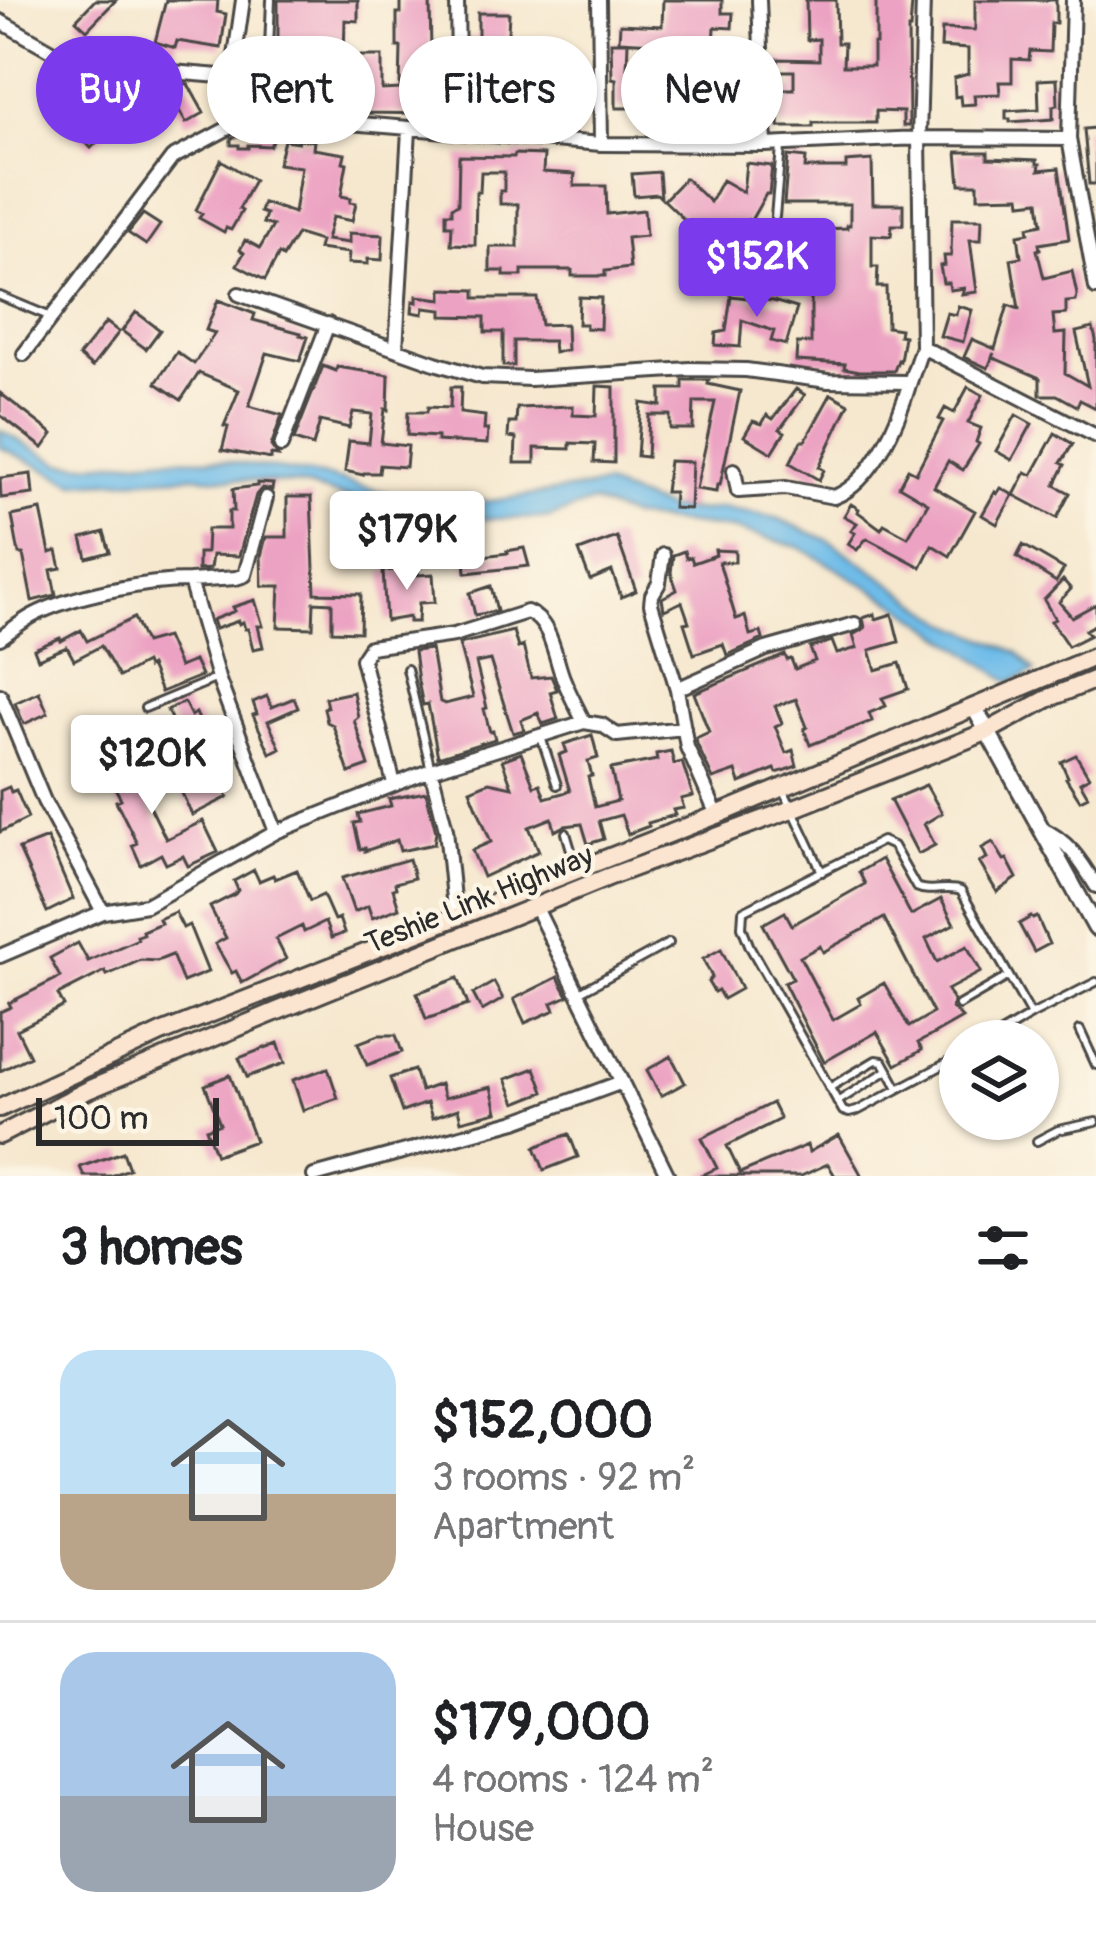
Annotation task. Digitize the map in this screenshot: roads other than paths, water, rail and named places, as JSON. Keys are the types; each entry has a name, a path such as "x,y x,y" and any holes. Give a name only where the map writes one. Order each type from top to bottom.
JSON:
{"main road":[{"name":"Teshie Link Highway","path":"0,1108 161,1033 783,789 1096,656"},
{"name":"Teshie Link Highway","path":"0,1135 90,1089 535,906 986,732 1096,679"}],"street":[{"path":"238,36 243,0"},
{"path":"458,0 458,36"},
{"path":"599,0 601,144"},
{"path":"759,0 765,145"},
{"path":"734,470 738,491 787,488 842,495 890,439 922,347 923,0"},
{"path":"1073,0 1069,139 1096,288"},
{"path":"0,21 75,64 207,75"},
{"path":"24,354 172,158 207,139"},
{"path":"783,144 1069,139"},
{"path":"396,349 408,144"},
{"path":"597,144 782,144"},
{"path":"238,294 482,376 530,379 690,369 746,370 828,381 910,382"},
{"path":"281,446 328,324"},
{"path":"922,347 1096,436"},
{"path":"0,638 34,615 92,595 160,581 245,575 266,498"},
{"path":"663,555 651,604 677,689 687,747 717,815"},
{"path":"190,580 218,678 276,832"},
{"path":"394,784 362,659 370,646 454,635 527,612 538,616 551,638 584,722"},
{"path":"677,689 766,649 855,624"},
{"path":"0,695 44,801 103,912"},
{"path":"974,707 1096,928"},
{"path":"0,956 103,912 146,904 276,832 430,770 584,722 602,725 617,735 684,728"},
{"path":"430,770 446,829 455,919"},
{"path":"1039,827 1061,839 1096,886"},
{"path":"1077,895 1096,896"},
{"path":"535,906 668,1176"},
{"path":"314,1176 516,1121 622,1082"}],"lane":[{"path":"270,36 271,0"},
{"path":"775,217 782,144"},
{"path":"0,296 51,317"},
{"path":"407,669 430,770"},
{"path":"145,708 218,678"},
{"path":"541,737 557,785"},
{"path":"783,789 822,872"},
{"path":"566,833 577,870"},
{"path":"939,1067 849,1113 843,1111 750,947 743,910 888,842 916,887 961,891 1031,1015"},
{"path":"578,993 669,944"},
{"path":"958,1005 1009,976"},
{"path":"1023,1020 1096,982"},
{"path":"1080,1030 1096,1065"},
{"path":"829,1088 876,1060 883,1061 898,1088"},
{"path":"837,1102 888,1070"},
{"path":"1037,1142 1058,1130 1096,1122"}],"water":[{"path":"0,430 61,463 213,459 327,477 442,508 604,485 667,509 721,508 777,518 830,541 947,622 1019,653 1035,671 1010,682 898,604 799,547 732,529 630,517 592,502 549,518 465,519 374,505 296,484 195,476 75,483 0,447"}],"waterway":[{"path":"418,502 450,506"}]}
